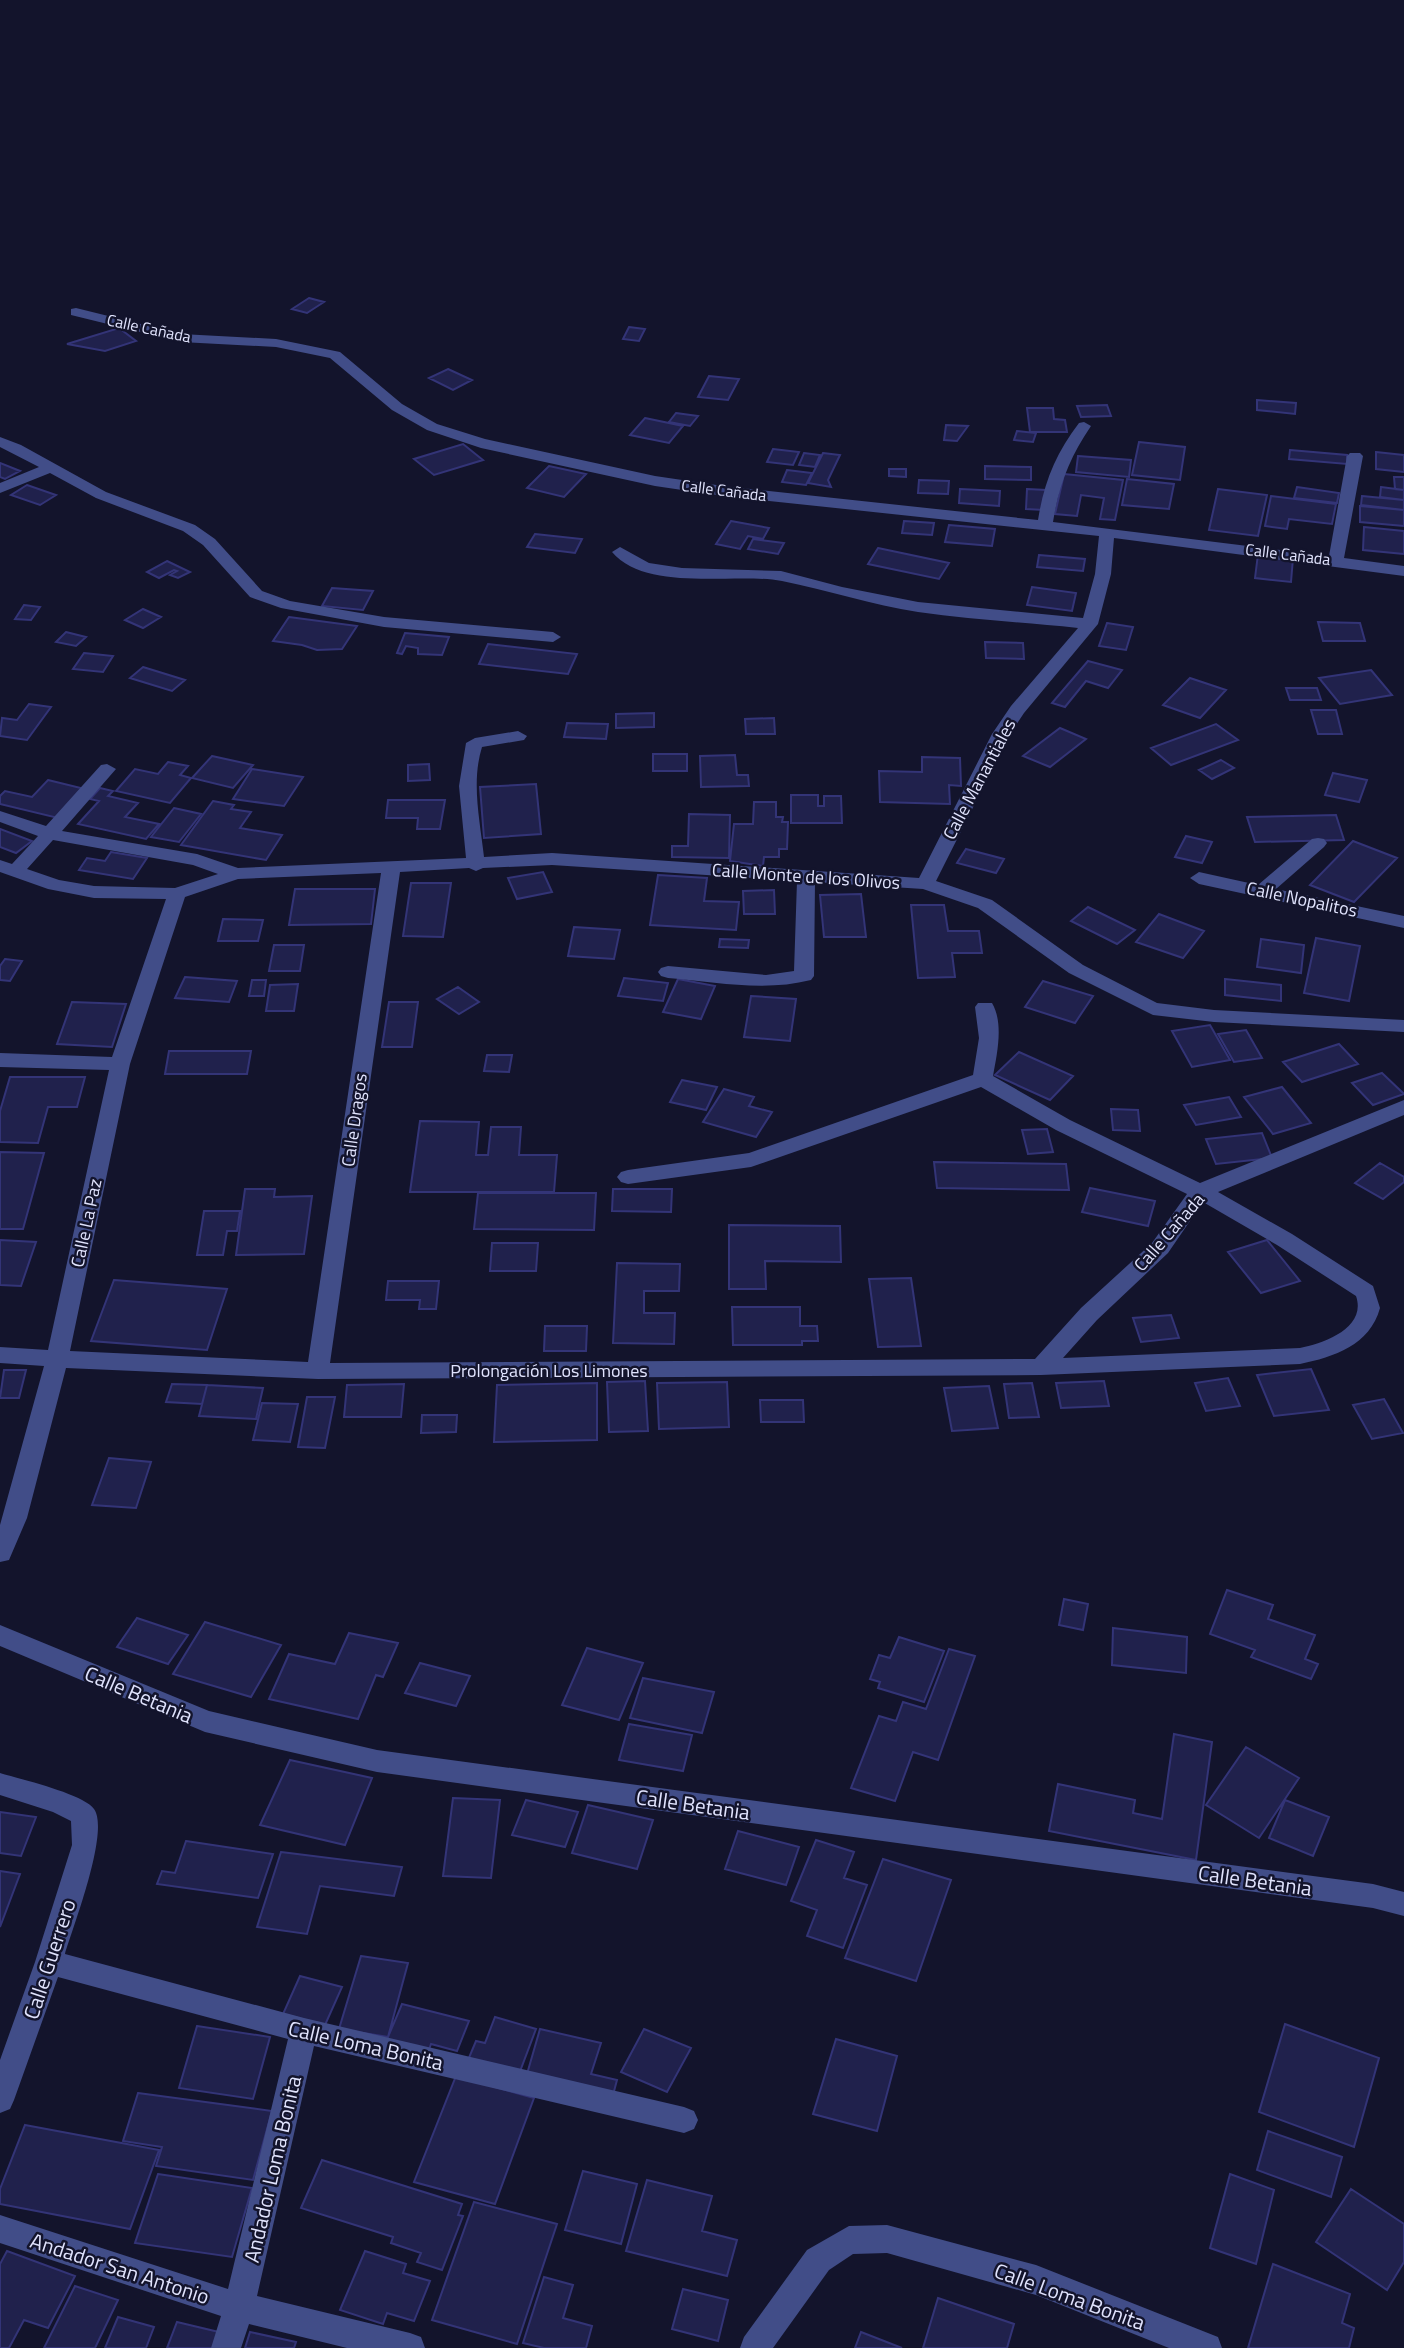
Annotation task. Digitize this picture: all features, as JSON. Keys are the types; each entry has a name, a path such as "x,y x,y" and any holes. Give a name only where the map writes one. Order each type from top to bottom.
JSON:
{"street":[{"name":"Calle Cañada","path":"76,312 181,338 276,343 335,355 397,407 432,427 481,443 655,481 723,491 1107,532 1404,571"},
{"path":"1045,525 1055,469 1084,426"},
{"path":"0,442 101,495 189,528 209,542 256,594 287,605 384,622 553,637"},
{"path":"1336,560 1355,456"},
{"path":"0,488 51,467"},
{"name":"Calle Manantiales","path":"925,884 1001,734 1017,709 1090,624 1103,574 1107,532"},
{"path":"620,552 644,567 682,573 781,576 841,592 918,607 1090,624"},
{"path":"476,865 468,775 470,754 475,743 518,736"},
{"path":"7,869 50,834 107,769"},
{"path":"0,816 50,834 198,860 236,874"},
{"path":"1264,890 1318,843"},
{"name":"Calle Monte de los Olivos","path":"177,894 236,874 476,865 552,859 925,884 985,904 1076,969 1153,1009 1214,1016 1404,1026"},
{"name":"Calle Dragos","path":"318,1371 391,868"},
{"path":"7,869 94,892 177,894"},
{"path":"668,972 766,981 804,976 806,877"},
{"name":"Calle Nopalitos","path":"1199,878 1404,922"},
{"name":"Calle La Paz","path":"0,1553 15,1518 58,1357 120,1064 177,894"},
{"path":"628,1177 751,1160 983,1079 989,1038 985,1007"},
{"path":"0,1060 120,1064"},
{"name":"Prolongación Los Limones","path":"0,1355 318,1371 1041,1367 1300,1356 1321,1353 1342,1344 1363,1323 1370,1307 1365,1292 1278,1233 1200,1191 1096,1143 1019,1103 983,1079"},
{"name":"Calle Cañada","path":"1041,1367 1089,1314 1160,1248 1200,1191 1404,1107"},
{"name":"Calle Betania","path":"0,1636 205,1721 377,1761 1373,1896 1404,1904"},
{"name":"Calle Guerrero","path":"0,1784 61,1803 84,1815 85,1845 49,1962 0,2100"},
{"name":"Calle Loma Bonita","path":"49,1962 304,2031 684,2120"},
{"name":"Andador Loma Bonita","path":"226,2348 239,2307 304,2031"},
{"name":"Andador San Antonio","path":"0,2229 239,2307"},
{"name":"Calle Loma Bonita","path":"755,2348 818,2260 849,2240 887,2239 1036,2280 1206,2348"},
{"path":"239,2307 410,2348"}],"building":[{"path":"309,298 324,302 307,313 292,309"},
{"path":"629,327 645,329 639,341 623,339"},
{"path":"119,328 136,341 105,351 67,344"},
{"path":"448,369 472,380 453,390 429,378"},
{"path":"709,376 739,379 728,400 698,397"},
{"path":"1257,400 1296,403 1295,414 1257,410"},
{"path":"1107,405 1111,416 1081,417 1077,406"},
{"path":"1027,408 1053,408 1054,419 1065,420 1067,432 1030,432"},
{"path":"676,413 698,416 690,426 669,422"},
{"path":"645,418 683,426 669,443 630,435"},
{"path":"946,425 968,426 957,441 944,440"},
{"path":"1017,431 1036,433 1033,442 1014,440"},
{"path":"1139,442 1185,447 1180,480 1132,475"},
{"path":"463,444 483,460 434,475 414,459"},
{"path":"773,449 799,452 793,465 767,462"},
{"path":"1290,450 1347,455 1347,464 1289,459"},
{"path":"1376,452 1404,455 1404,472 1376,469"},
{"path":"804,453 820,455 815,467 799,465"},
{"path":"823,453 840,455 828,480 831,487 808,483"},
{"path":"1078,456 1131,460 1129,477 1076,472"},
{"path":"0,463 20,471 5,479 0,477"},
{"path":"549,466 586,474 564,497 527,488"},
{"path":"985,466 1031,467 1031,480 985,479"},
{"path":"889,469 906,469 906,477 889,476"},
{"path":"787,470 812,473 806,485 782,482"},
{"path":"1064,474 1123,480 1115,520 1100,519 1104,498 1081,495 1077,516 1055,514"},
{"path":"1394,477 1404,477 1404,490 1395,489"},
{"path":"1127,479 1174,484 1169,509 1122,505"},
{"path":"919,480 949,481 948,494 918,493"},
{"path":"27,485 56,495 40,505 11,495"},
{"path":"1297,487 1339,493 1337,503 1294,498"},
{"path":"1381,487 1404,490 1404,500 1380,497"},
{"path":"960,489 1000,491 999,506 959,503"},
{"path":"1027,489 1046,490 1044,510 1026,509"},
{"path":"1218,489 1267,495 1258,536 1209,530"},
{"path":"1271,496 1336,504 1332,524 1289,519 1287,529 1265,526"},
{"path":"1362,496 1404,500 1404,510 1361,505"},
{"path":"1360,506 1404,510 1404,526 1360,522"},
{"path":"731,521 769,528 763,539 748,536 740,549 716,544"},
{"path":"904,521 934,523 932,535 902,533"},
{"path":"949,525 995,529 992,546 945,542"},
{"path":"1364,527 1404,531 1404,554 1363,550"},
{"path":"535,534 582,539 575,553 527,547"},
{"path":"753,539 784,543 778,554 748,549"},
{"path":"878,548 949,563 939,579 868,564"},
{"path":"1258,554 1293,558 1291,582 1255,578"},
{"path":"1039,555 1085,559 1083,571 1037,567"},
{"path":"167,561 190,572 178,578 170,575 177,571 174,570 159,578 147,572"},
{"path":"1032,587 1076,593 1072,611 1027,605"},
{"path":"332,588 373,591 363,610 322,606"},
{"path":"24,605 40,607 31,620 15,619"},
{"path":"143,609 161,617 143,628 125,620"},
{"path":"289,617 357,626 342,649 317,650 273,641"},
{"path":"1318,622 1360,623 1365,641 1323,641"},
{"path":"1107,623 1133,627 1126,650 1099,646"},
{"path":"66,632 86,637 76,646 56,642"},
{"path":"405,633 449,637 442,655 418,654 418,648 406,646 402,654 397,653"},
{"path":"985,642 1023,643 1024,659 986,658"},
{"path":"488,644 577,654 568,674 479,664"},
{"path":"84,653 113,656 103,672 73,669"},
{"path":"1088,661 1122,670 1108,688 1086,681 1065,707 1052,703"},
{"path":"143,667 185,680 172,691 130,678"},
{"path":"1371,670 1392,695 1340,704 1319,678"},
{"path":"1190,678 1226,690 1200,718 1163,705"},
{"path":"1286,688 1317,688 1321,700 1290,700"},
{"path":"29,704 51,707 27,740 0,736 2,718 17,720"},
{"path":"1311,710 1336,710 1342,734 1318,734"},
{"path":"654,713 654,727 616,728 616,714"},
{"path":"774,718 775,734 746,734 745,719"},
{"path":"567,723 608,724 606,739 564,737"},
{"path":"1216,724 1238,740 1171,765 1151,748"},
{"path":"1060,728 1086,739 1050,767 1023,756"},
{"path":"653,754 687,754 687,771 653,771"},
{"path":"735,755 737,775 748,775 749,786 701,787 700,756"},
{"path":"212,756 253,765 233,788 192,778"},
{"path":"922,757 960,758 961,786 949,785 950,804 880,802 879,771 922,772"},
{"path":"1221,760 1234,768 1212,779 1199,770"},
{"path":"168,762 188,766 180,775 191,778 170,803 116,791 135,769 158,774"},
{"path":"429,764 430,780 408,781 408,765"},
{"path":"252,769 303,777 284,806 233,799"},
{"path":"1333,773 1367,780 1359,802 1325,795"},
{"path":"48,780 85,789 58,818 0,804 0,796 5,791 32,797"},
{"path":"536,784 541,834 484,838 480,787"},
{"path":"100,788 113,791 108,796 138,803 125,817 159,824 146,839 78,824 99,801 90,799"},
{"path":"791,795 818,795 818,806 824,806 824,796 841,796 842,823 791,823"},
{"path":"388,800 445,800 440,829 417,829 418,818 386,818"},
{"path":"213,801 234,805 231,809 251,812 240,828 282,835 266,860 181,845"},
{"path":"754,802 776,802 776,817 783,817 782,822 788,822 787,849 779,849 779,857 764,857 763,866 730,861 734,824 753,824"},
{"path":"174,808 201,814 179,842 151,837"},
{"path":"689,814 730,815 729,858 672,857 672,846 688,846"},
{"path":"1336,815 1344,840 1255,842 1247,817"},
{"path":"0,829 32,841 16,853 0,847"},
{"path":"1186,836 1212,842 1202,863 1175,857"},
{"path":"1353,841 1397,858 1354,902 1310,885"},
{"path":"966,849 1004,859 996,873 957,863"},
{"path":"111,852 147,858 133,879 79,870 87,858 105,861"},
{"path":"543,872 552,892 517,899 508,878"},
{"path":"658,875 707,878 704,901 739,902 736,930 650,925"},
{"path":"411,883 451,883 443,937 403,936"},
{"path":"295,889 375,889 371,924 289,925"},
{"path":"774,890 775,914 744,914 743,891"},
{"path":"861,894 866,937 824,937 820,895"},
{"path":"911,905 944,905 948,931 979,931 982,953 952,953 955,977 918,978"},
{"path":"1088,907 1135,930 1117,944 1071,921"},
{"path":"1159,914 1204,931 1183,958 1136,942"},
{"path":"223,919 263,920 258,941 218,941"},
{"path":"574,927 620,930 614,959 568,956"},
{"path":"1316,938 1360,946 1349,1001 1304,993"},
{"path":"720,939 749,940 748,948 719,947"},
{"path":"1261,939 1304,945 1301,973 1257,967"},
{"path":"274,945 304,945 300,971 269,971"},
{"path":"5,959 22,961 10,981 0,980 0,966"},
{"path":"185,977 237,981 229,1002 175,998"},
{"path":"624,978 668,983 663,1001 618,996"},
{"path":"678,979 715,986 701,1019 663,1012"},
{"path":"1225,979 1281,985 1281,1001 1225,995"},
{"path":"252,980 266,980 264,996 249,996"},
{"path":"1043,981 1093,996 1075,1023 1025,1007"},
{"path":"298,984 294,1011 266,1011 270,985"},
{"path":"458,987 479,1002 459,1014 437,999"},
{"path":"751,996 796,999 790,1041 744,1037"},
{"path":"72,1002 126,1004 112,1047 57,1044"},
{"path":"389,1002 418,1002 412,1047 382,1047"},
{"path":"1210,1025 1230,1060 1192,1067 1172,1031"},
{"path":"1246,1030 1262,1058 1234,1062 1218,1034"},
{"path":"1339,1044 1358,1064 1302,1082 1283,1062"},
{"path":"169,1051 251,1051 247,1074 165,1074"},
{"path":"1019,1052 1073,1076 1050,1100 995,1075"},
{"path":"487,1055 512,1055 509,1072 484,1071"},
{"path":"1382,1073 1404,1094 1373,1105 1352,1083"},
{"path":"10,1077 85,1077 77,1107 48,1107 38,1143 0,1142 0,1111"},
{"path":"682,1080 717,1087 706,1110 670,1102"},
{"path":"1282,1087 1311,1123 1273,1134 1244,1097"},
{"path":"724,1089 754,1097 749,1106 772,1112 756,1137 703,1122"},
{"path":"1229,1097 1241,1117 1196,1125 1184,1105"},
{"path":"1111,1109 1138,1110 1140,1131 1113,1130"},
{"path":"420,1121 479,1122 476,1155 488,1155 491,1127 521,1127 519,1155 557,1155 554,1192 410,1192"},
{"path":"1047,1129 1053,1152 1028,1154 1022,1130"},
{"path":"1262,1133 1272,1158 1216,1164 1206,1139"},
{"path":"0,1152 44,1153 23,1229 0,1229"},
{"path":"934,1162 1066,1164 1069,1190 937,1188"},
{"path":"1380,1163 1404,1177 1404,1182 1383,1199 1355,1183"},
{"path":"1090,1188 1155,1201 1148,1226 1082,1212"},
{"path":"245,1189 275,1189 274,1197 312,1196 304,1254 236,1255"},
{"path":"613,1189 672,1189 671,1212 612,1211"},
{"path":"478,1193 596,1193 594,1230 474,1229"},
{"path":"204,1211 240,1211 237,1231 227,1231 223,1255 197,1255"},
{"path":"729,1225 840,1226 841,1262 765,1261 766,1289 729,1289"},
{"path":"0,1240 36,1242 21,1286 0,1285"},
{"path":"1267,1240 1300,1281 1261,1293 1228,1252"},
{"path":"492,1243 538,1243 536,1271 490,1271"},
{"path":"617,1263 680,1264 679,1291 644,1291 644,1313 675,1313 674,1344 613,1343"},
{"path":"911,1278 921,1346 878,1347 869,1279"},
{"path":"114,1280 227,1289 207,1350 91,1341"},
{"path":"388,1281 439,1281 436,1309 419,1309 420,1300 386,1300"},
{"path":"732,1307 800,1307 800,1326 817,1326 818,1341 802,1341 802,1345 733,1345"},
{"path":"1171,1315 1179,1338 1141,1342 1133,1318"},
{"path":"545,1326 587,1326 586,1351 544,1351"},
{"path":"1311,1369 1329,1410 1274,1416 1257,1375"},
{"path":"4,1370 26,1370 19,1398 0,1398"},
{"path":"1228,1378 1240,1406 1206,1411 1195,1383"},
{"path":"645,1381 648,1431 609,1432 607,1382"},
{"path":"1104,1381 1109,1406 1061,1408 1056,1383"},
{"path":"727,1382 729,1427 659,1429 657,1383"},
{"path":"597,1383 597,1440 494,1442 497,1385"},
{"path":"1032,1383 1039,1417 1009,1418 1004,1384"},
{"path":"172,1384 207,1385 202,1404 166,1402"},
{"path":"404,1384 401,1417 344,1417 347,1385"},
{"path":"207,1385 263,1388 256,1419 199,1416"},
{"path":"989,1386 998,1428 952,1431 944,1388"},
{"path":"307,1397 335,1397 325,1448 298,1447"},
{"path":"1384,1399 1403,1433 1372,1439 1353,1405"},
{"path":"760,1400 803,1400 804,1422 761,1422"},
{"path":"262,1403 298,1404 290,1442 253,1440"},
{"path":"422,1415 457,1415 456,1432 421,1433"},
{"path":"109,1458 151,1462 136,1508 92,1505"},
{"path":"1227,1590 1273,1605 1268,1619 1315,1635 1305,1659 1318,1664 1311,1679 1251,1657 1255,1650 1210,1634"},
{"path":"1064,1599 1088,1604 1083,1630 1059,1625"},
{"path":"137,1618 188,1635 168,1664 117,1647"},
{"path":"205,1622 281,1645 251,1697 173,1674"},
{"path":"1113,1628 1187,1637 1186,1673 1112,1665"},
{"path":"349,1633 398,1643 383,1677 376,1675 358,1719 269,1699 289,1654 335,1664"},
{"path":"899,1637 944,1651 924,1702 878,1688 880,1682 870,1679 879,1655 890,1658"},
{"path":"587,1648 643,1663 619,1720 562,1705"},
{"path":"949,1649 975,1656 938,1760 913,1752 895,1801 851,1788 879,1716 896,1721 903,1702 926,1709"},
{"path":"420,1663 470,1676 456,1706 405,1693"},
{"path":"643,1678 714,1692 702,1733 630,1718"},
{"path":"629,1724 692,1735 683,1771 619,1760"},
{"path":"1174,1734 1212,1742 1196,1860 1049,1831 1058,1784 1135,1800 1133,1813 1162,1819"},
{"path":"1246,1747 1299,1778 1259,1838 1206,1805"},
{"path":"290,1760 372,1778 345,1845 260,1825"},
{"path":"453,1798 500,1800 491,1878 443,1876"},
{"path":"526,1800 578,1812 565,1847 512,1835"},
{"path":"1285,1800 1329,1817 1313,1856 1269,1838"},
{"path":"588,1805 653,1820 637,1869 572,1853"},
{"path":"0,1812 36,1817 21,1856 0,1853"},
{"path":"738,1831 799,1847 786,1885 725,1869"},
{"path":"816,1840 854,1852 844,1878 867,1885 843,1948 807,1936 817,1910 791,1901"},
{"path":"186,1841 273,1854 258,1898 157,1884 162,1871 175,1873"},
{"path":"281,1852 402,1867 394,1896 320,1886 307,1934 257,1927"},
{"path":"883,1859 951,1880 916,1981 845,1958"},
{"path":"0,1871 20,1874 0,1927"},
{"path":"361,1956 408,1963 388,2037 339,2029"},
{"path":"300,1976 342,1987 325,2025 283,2014"},
{"path":"402,2004 469,2021 457,2051 431,2044 427,2055 385,2044"},
{"path":"495,2017 536,2029 519,2074 468,2060 476,2041 485,2043"},
{"path":"1285,2024 1379,2058 1354,2147 1259,2112"},
{"path":"197,2026 270,2037 253,2099 179,2088"},
{"path":"540,2029 601,2043 591,2074 617,2080 613,2095 527,2074"},
{"path":"644,2029 691,2048 667,2092 621,2072"},
{"path":"836,2039 897,2056 877,2131 813,2114"},
{"path":"456,2076 534,2098 495,2204 414,2182"},
{"path":"138,2093 272,2111 253,2180 156,2166 162,2147 123,2141"},
{"path":"25,2125 159,2150 130,2229 0,2204 0,2189"},
{"path":"1268,2131 1342,2157 1331,2197 1257,2170"},
{"path":"322,2160 462,2204 458,2215 463,2216 442,2270 417,2262 421,2253 391,2243 393,2237 301,2208"},
{"path":"583,2171 637,2184 621,2244 565,2230"},
{"path":"158,2174 252,2188 232,2257 135,2243"},
{"path":"1230,2174 1274,2190 1256,2264 1210,2248"},
{"path":"647,2180 712,2196 702,2231 737,2240 727,2276 626,2251"},
{"path":"1351,2189 1404,2224 1404,2262 1387,2290 1316,2242"},
{"path":"474,2202 557,2224 517,2344 432,2320"},
{"path":"7,2251 75,2276 48,2328 24,2320 9,2348 0,2348 0,2264"},
{"path":"365,2251 406,2264 403,2273 430,2281 414,2321 387,2313 383,2324 340,2310"},
{"path":"1273,2264 1350,2294 1342,2323 1354,2328 1349,2348 1248,2348"},
{"path":"544,2277 573,2285 563,2318 592,2326 586,2348 544,2348 523,2343"},
{"path":"75,2286 118,2300 95,2348 44,2348"},
{"path":"683,2289 728,2300 718,2341 672,2329"},
{"path":"938,2298 1014,2324 1007,2348 923,2348"},
{"path":"118,2317 154,2327 146,2348 105,2348"},
{"path":"177,2322 223,2333 217,2348 167,2348"},
{"path":"250,2332 296,2342 294,2348 245,2348"},
{"path":"861,2332 902,2348 855,2348"}]}
